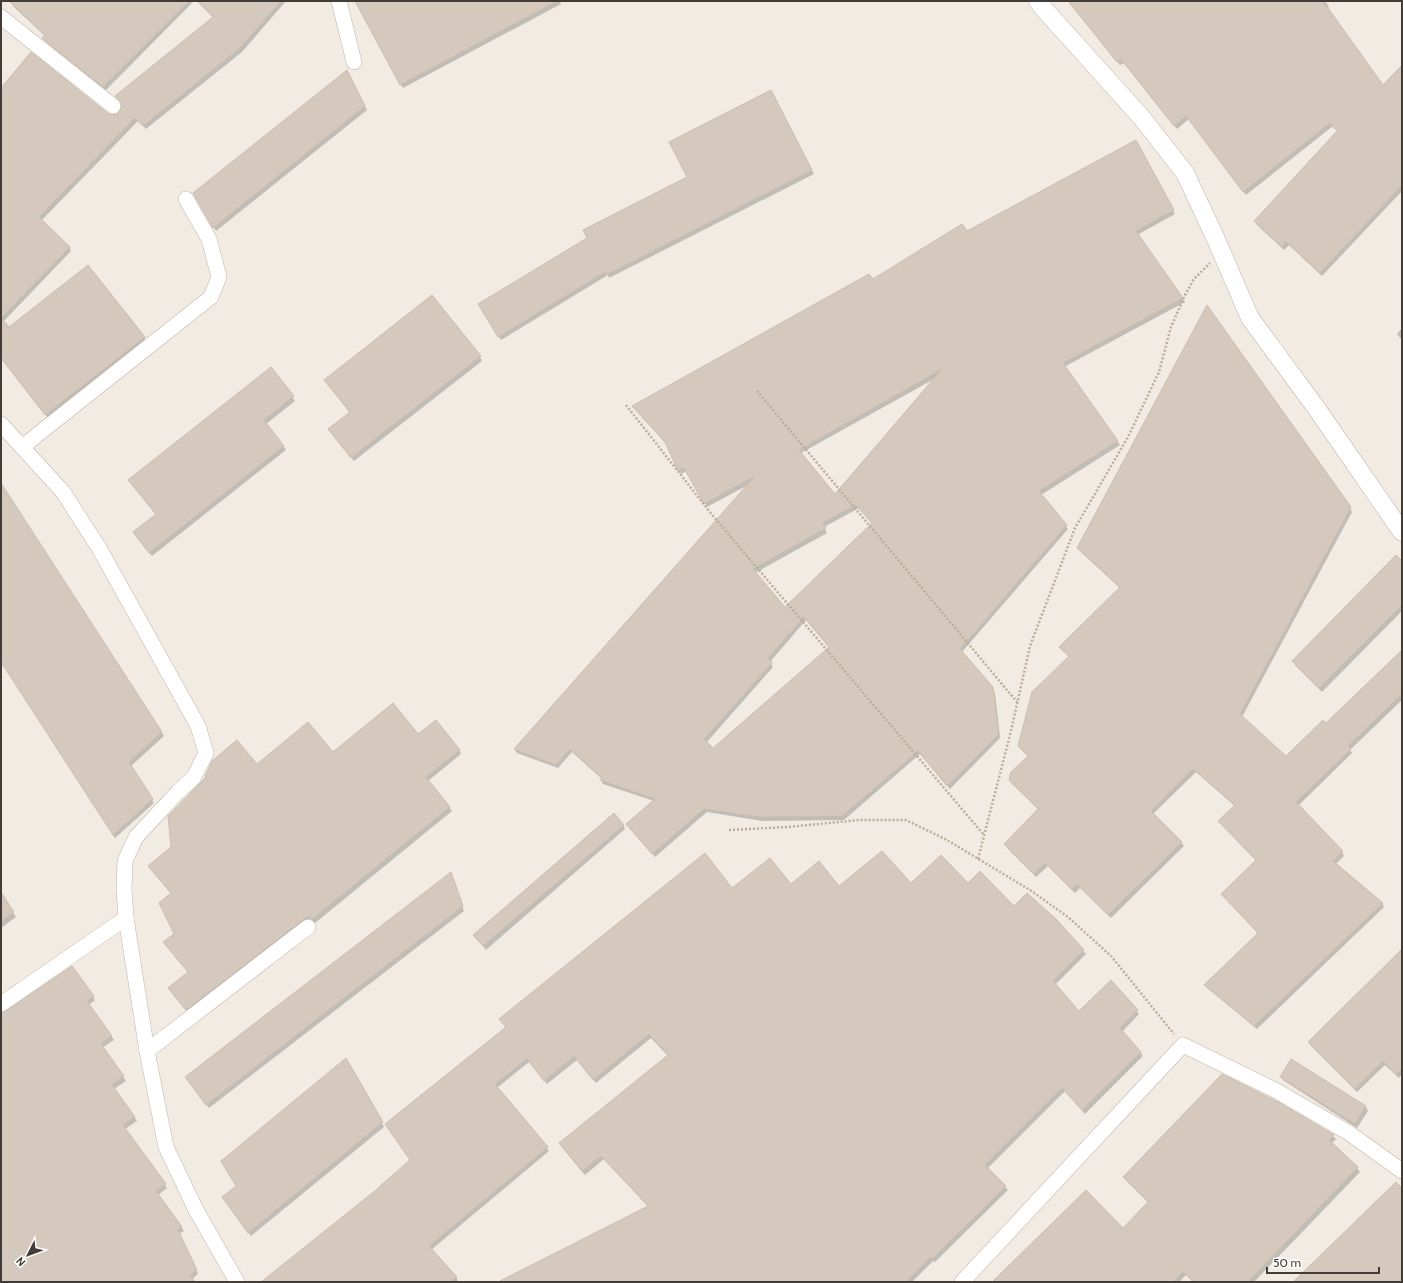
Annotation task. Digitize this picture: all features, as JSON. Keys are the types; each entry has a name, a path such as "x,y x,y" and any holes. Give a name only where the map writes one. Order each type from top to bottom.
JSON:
{"street":[{"path":"339,1 354,62"},
{"path":"1038,1 1044,10 1142,118 1185,174 1223,255 1250,318 1318,409 1402,532"},
{"path":"1,17 113,106"},
{"path":"22,447 211,297 219,277 209,239 186,199"},
{"path":"1,424 63,492 99,548 198,726 206,752 194,777 136,837 125,861 124,889 126,918 147,1051 166,1147 196,1210 237,1282"},
{"path":"1,1004 126,918"},
{"path":"147,1051 308,927"},
{"path":"962,1282 1183,1045 1275,1090 1349,1133 1402,1171"}],"path":[{"path":"978,859 1018,702 1030,646 1075,528 1128,437 1160,372 1171,327 1191,284 1206,265 1223,255"},
{"path":"757,391 1018,702"},
{"path":"626,405 713,516 984,835"},
{"path":"729,830 788,827 859,820 906,820 948,840 1030,890 1068,918 1111,956 1183,1045"}],"building":[{"path":"9,1 189,1 103,87 42,38 45,35"},
{"path":"197,1 281,1 240,48 143,126 135,118 39,217 70,247 1,318 1,88 31,52 107,113 112,115 117,114 122,107 121,102 115,96 213,17"},
{"path":"355,1 557,1 400,85"},
{"path":"1068,1 1323,1 1383,85 1402,65 1402,185 1320,273 1286,242 1282,247 1254,221 1337,131 1330,123 1243,192 1186,116 1174,126 1121,59 1117,62"},
{"path":"347,70 365,106 213,228 193,193"},
{"path":"771,90 812,170 606,275 605,272 498,337 478,304 587,238 583,230 687,177 669,142"},
{"path":"1136,140 1174,210 1136,231 1183,298 1063,363 1118,441 1039,491 1067,525 960,649 993,687 999,734 947,786 918,751 842,816 759,817 704,809 652,854 626,824 655,799 600,780 602,778 570,749 556,765 514,749 755,476 704,504 684,468 678,471 665,442 632,406 869,274 873,279 962,224 967,231","holes":["942,369 835,494 799,450","856,505 872,523 785,607 753,569 826,528 822,523","804,617 829,647 713,748 704,739 772,663 768,658"]},
{"path":"88,265 145,337 45,415 1,358 1,318 9,327"},
{"path":"432,295 481,356 351,458 328,429 350,412 324,380"},
{"path":"1207,305 1351,507 1240,714 1286,756 1323,720 1326,723 1402,650 1402,694 1348,746 1351,749 1296,802 1343,851 1333,861 1383,903 1254,1026 1204,985 1258,933 1221,894 1256,860 1218,821 1235,805 1193,769 1151,811 1182,842 1108,915 1077,884 1072,890 1045,863 1034,874 1004,844 1038,809 1009,780 1011,772 1028,756 1018,746 1032,692 1069,656 1059,647 1120,587 1077,548"},
{"path":"271,367 294,396 264,420 284,446 149,553 133,532 156,514 128,480"},
{"path":"1,483 162,732 129,762 153,799 113,835 1,662"},
{"path":"1396,555 1402,561 1402,605 1319,688 1292,661"},
{"path":"393,703 418,734 436,720 460,750 426,777 450,807 312,919 308,916 186,1010 168,988 188,972 163,942 174,934 159,903 171,893 148,866 171,847 168,816 206,777 205,776 212,761 237,740 257,764 308,722 333,752"},
{"path":"614,813 624,825 483,946 473,935"},
{"path":"882,851 911,883 941,855 968,883 980,871 1014,906 1027,893 1057,920 1084,950 1053,981 1079,1011 1111,980 1138,1010 1120,1028 1141,1052 1082,1110 1062,1088 985,1165 1006,1186 932,1259 931,1257 906,1282 498,1282 648,1206 601,1156 582,1171 559,1143 668,1055 649,1034 593,1080 574,1056 544,1081 527,1059 495,1084 548,1147 429,1246 457,1277 450,1282 261,1282 381,1186 410,1160 385,1124 506,1027 499,1019 705,853 732,888 770,858 791,884 819,861 839,886"},
{"path":"451,872 463,906 206,1105 185,1077"},
{"path":"1,892 14,912 1,922"},
{"path":"1402,949 1402,1069 1396,1075 1383,1061 1355,1089 1308,1042"},
{"path":"72,966 94,996 87,1001 112,1036 101,1044 124,1076 112,1085 135,1117 123,1125 166,1184 156,1191 182,1227 178,1230 197,1270 190,1275 195,1282 1,1282 1,1013"},
{"path":"346,1058 383,1122 248,1233 222,1197 236,1186 221,1161"},
{"path":"1291,1059 1366,1106 1355,1124 1280,1077"},
{"path":"1222,1074 1278,1102 1334,1135 1329,1140 1358,1167 1248,1282 1194,1282 1183,1272 1173,1282 992,1282 1086,1190 1123,1228 1148,1202 1123,1177"},
{"path":"1396,1182 1402,1188 1402,1282 1293,1282"}]}
